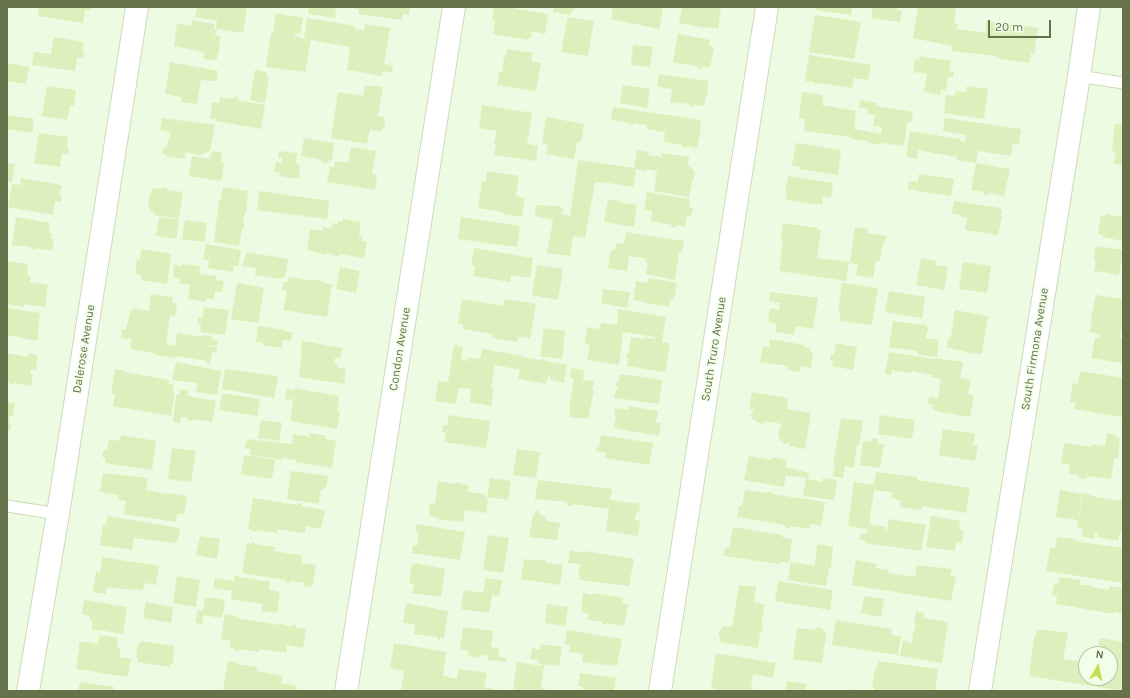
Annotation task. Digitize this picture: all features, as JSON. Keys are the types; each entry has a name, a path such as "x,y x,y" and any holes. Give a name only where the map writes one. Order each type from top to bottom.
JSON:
{"street":[{"name":"Dalerose Avenue","path":"28,691 58,514 137,7"},
{"name":"Condon Avenue","path":"346,691 454,7"},
{"name":"South Truro Avenue","path":"660,691 767,7"},
{"name":"South Firmona Avenue","path":"980,691 1089,7"}],"lane":[{"path":"1079,76 1123,83"},
{"path":"7,506 58,514"}],"building":[{"path":"39,7 91,7 91,11 85,10 83,23 38,16"},
{"path":"197,7 247,7 243,33 216,29 217,21 195,17"},
{"path":"309,7 336,7 335,18 308,14"},
{"path":"353,7 410,7 409,15 403,14 402,20 358,14 359,9"},
{"path":"494,7 507,7 548,14 545,34 530,31 530,33 532,33 531,38 529,37 528,40 493,34 495,21 492,20"},
{"path":"553,7 575,7 574,11 572,10 571,15 553,12"},
{"path":"613,7 653,7 663,9 659,29 611,19"},
{"path":"682,7 721,7 718,29 679,23"},
{"path":"816,7 852,7 851,15 816,10"},
{"path":"873,7 897,7 897,10 902,11 900,22 871,18"},
{"path":"918,7 956,7 954,24 958,24 957,29 985,33 987,21 1038,28 1034,54 1031,53 1030,62 1029,61 1028,63 996,58 997,56 951,51 952,46 913,38"},
{"path":"276,13 303,18 300,34 295,33 295,36 304,39 307,18 355,26 354,29 364,30 365,24 390,28 384,64 393,65 392,73 382,71 382,76 347,70 350,47 311,40 305,72 266,67 271,33 273,33"},
{"path":"815,15 861,22 854,59 809,52"},
{"path":"568,17 594,21 588,56 561,52"},
{"path":"192,20 215,24 214,29 217,30 216,34 214,33 214,35 220,36 219,54 217,54 217,60 203,59 204,52 174,46 177,23 191,26"},
{"path":"678,34 710,40 709,46 713,46 714,49 710,68 702,66 702,69 697,68 697,66 673,62"},
{"path":"54,37 84,42 82,52 84,52 83,59 77,58 75,71 32,65 34,52 51,54"},
{"path":"633,45 653,47 650,67 631,65"},
{"path":"507,49 533,53 531,61 541,63 536,90 534,91 497,85 499,72 502,72"},
{"path":"809,55 871,65 868,80 854,78 852,88 819,83 814,84 815,82 805,81"},
{"path":"920,56 951,61 949,71 954,72 953,77 948,77 946,91 941,90 940,95 924,92 927,74 913,72 915,59 919,60"},
{"path":"170,62 218,71 217,81 201,80 197,104 181,102 181,97 165,94"},
{"path":"7,63 29,67 26,84 7,81"},
{"path":"255,70 266,72 266,77 269,77 265,103 250,100"},
{"path":"659,74 708,81 707,96 704,106 693,105 693,107 689,106 690,104 670,102 672,89 665,89 657,86"},
{"path":"365,85 383,87 378,116 384,117 385,127 383,127 382,131 370,130 367,144 331,138 338,92 363,96"},
{"path":"623,85 650,89 647,108 620,103"},
{"path":"47,86 76,90 74,106 70,105 67,120 42,116"},
{"path":"967,86 988,89 984,119 944,113 946,95 955,96 956,91 966,92"},
{"path":"802,92 823,95 822,105 856,111 854,129 881,134 882,127 873,126 875,115 867,114 868,109 859,108 860,100 877,103 876,106 913,112 911,122 907,122 904,146 868,143 868,141 851,139 851,137 804,131 805,119 799,118"},
{"path":"220,97 233,99 233,97 238,97 237,100 265,105 261,129 216,121 216,119 210,118 212,102 219,104"},
{"path":"482,105 532,113 527,144 538,146 536,161 494,155 496,144 494,144 497,131 479,128"},
{"path":"613,107 701,120 700,136 697,148 687,146 686,148 682,147 683,145 664,142 665,132 647,129 647,125 634,123 633,125 629,125 630,123 611,120"},
{"path":"7,115 34,119 32,133 7,129"},
{"path":"546,117 584,124 581,142 577,142 574,159 546,154 548,144 542,143"},
{"path":"162,118 215,125 210,151 200,155 186,152 184,159 165,156 165,154 162,154 163,148 166,148 171,132 160,130"},
{"path":"945,118 1021,129 1019,144 1013,143 1011,156 978,151 976,163 957,160 957,157 918,150 917,159 906,157 910,131 960,139 960,141 965,142 966,135 943,131"},
{"path":"1115,124 1123,125 1123,165 1114,164 1116,155 1112,150"},
{"path":"39,133 68,137 68,155 62,154 60,167 34,163"},
{"path":"304,138 334,143 332,161 329,160 329,163 321,162 322,160 301,156"},
{"path":"796,143 841,150 838,175 799,169 800,167 792,165"},
{"path":"351,147 376,151 372,174 377,175 375,190 327,182 330,167 334,167 335,161 348,163"},
{"path":"637,150 649,152 648,155 662,157 662,153 689,157 688,165 695,172 689,197 654,191 657,171 646,169 646,171 636,169 633,187 595,182 585,238 573,236 570,256 547,253 553,220 535,216 536,205 557,206 563,208 562,214 570,216 578,160 634,168"},
{"path":"212,151 222,153 221,163 224,163 221,181 189,176 192,156 210,159"},
{"path":"279,151 297,153 296,163 300,166 299,179 279,176 280,173 274,172 276,162 281,163 282,158 278,158"},
{"path":"7,163 15,164 12,182 7,181"},
{"path":"976,163 1010,169 1004,196 989,193 988,195 983,194 984,192 971,190"},
{"path":"487,171 519,176 516,196 525,198 522,217 478,208 482,181 486,181"},
{"path":"919,174 954,179 951,196 908,189 909,181 918,182"},
{"path":"788,176 833,183 831,198 823,196 822,205 786,200 787,194 785,193"},
{"path":"21,178 62,186 59,195 62,195 61,202 55,201 53,215 8,207 12,184 20,185"},
{"path":"223,187 248,191 246,213 245,212 243,224 244,229 242,229 239,246 214,242 218,205 219,200 221,200"},
{"path":"152,188 167,188 166,190 183,192 179,219 154,215 155,213 151,211 148,203"},
{"path":"259,191 329,201 327,219 257,210"},
{"path":"647,192 690,199 689,207 693,208 691,217 687,216 685,227 676,225 676,227 671,227 672,225 651,221 652,211 644,210"},
{"path":"608,200 621,201 621,203 637,205 634,227 604,222"},
{"path":"954,201 1000,208 1002,210 999,216 1002,216 998,235 965,230 967,218 952,213"},
{"path":"1106,214 1123,217 1123,241 1102,237 1103,235 1098,234 1101,215 1106,216"},
{"path":"16,217 50,223 49,233 52,233 51,239 54,239 52,251 35,248 35,250 31,249 31,247 12,245"},
{"path":"159,217 179,220 176,239 156,236"},
{"path":"461,217 520,226 517,247 458,239"},
{"path":"343,219 361,222 359,235 362,237 363,241 367,242 364,258 339,254 339,257 331,255 331,253 327,253 326,255 307,250 310,229 322,231 323,227 331,229 332,223 338,224 338,221 343,221"},
{"path":"185,220 207,223 204,242 182,239"},
{"path":"783,223 818,228 817,230 821,230 817,258 849,262 846,281 779,271 782,261 780,261 783,241 781,240"},
{"path":"855,227 868,229 867,233 886,236 885,243 883,242 880,261 876,261 873,278 856,275 858,264 850,263"},
{"path":"626,232 684,241 682,253 679,253 675,280 646,274 648,263 646,263 646,260 649,259 629,256 627,271 608,268 611,250 615,250 616,243 624,244"},
{"path":"206,244 241,250 238,266 233,266 233,272 208,268 209,260 203,259"},
{"path":"1097,246 1123,250 1119,275 1099,271 1098,273 1094,272 1096,261 1094,261 1095,248 1097,248"},
{"path":"474,248 533,258 530,278 511,275 510,282 473,276 475,266 471,265"},
{"path":"142,249 171,254 167,284 141,280 142,275 135,274 137,259 140,260"},
{"path":"246,252 288,259 285,277 280,279 255,275 256,268 242,266"},
{"path":"921,258 936,261 935,265 948,267 944,290 916,285"},
{"path":"7,261 28,264 27,275 31,276 30,282 48,285 45,307 24,304 24,307 7,304"},
{"path":"963,262 991,266 987,293 959,289"},
{"path":"182,264 200,266 199,274 217,276 216,280 224,281 222,292 215,291 214,299 207,298 206,302 188,299 190,285 179,283 180,278 173,277 174,265 182,266"},
{"path":"537,265 563,269 558,300 532,295"},
{"path":"340,267 360,271 356,293 336,289"},
{"path":"289,277 313,281 313,279 323,281 323,283 332,284 327,317 283,310 287,292 282,289 284,282 288,281"},
{"path":"649,278 677,283 674,299 670,299 669,307 633,300 636,281 648,283"},
{"path":"237,283 264,288 258,323 231,319"},
{"path":"842,283 878,288 872,325 840,321 840,311 838,311"},
{"path":"603,289 630,292 627,308 601,303"},
{"path":"889,291 925,297 922,318 885,312"},
{"path":"770,292 818,298 813,329 796,326 794,335 775,332 777,324 769,322 768,318 770,308 779,310 780,303 769,301"},
{"path":"151,294 173,297 172,303 177,303 175,316 170,315 166,344 175,346 177,333 202,337 202,335 212,336 212,339 218,340 217,346 210,345 217,347 216,353 212,352 210,364 206,363 207,361 176,356 176,358 155,355 155,353 130,349 132,339 121,338 122,329 126,330 131,309 133,310 133,308 149,311"},
{"path":"1096,295 1123,299 1123,320 1120,338 1123,338 1122,363 1091,358 1095,338 1099,339 1100,334 1090,332 1091,318"},
{"path":"462,299 503,306 504,299 536,304 530,338 518,337 517,342 492,338 493,334 463,329 463,324 458,323"},
{"path":"204,307 229,310 225,335 200,332 201,325 197,324 198,317 202,318"},
{"path":"7,308 40,313 37,341 7,335"},
{"path":"618,309 666,317 662,342 670,343 665,372 627,366 628,358 626,357 627,352 629,353 631,337 655,339 655,337 623,332 619,365 587,360 590,345 585,344 587,327 600,329 601,323 617,325"},
{"path":"955,310 988,316 982,354 967,353 947,348 948,339 951,337"},
{"path":"893,321 923,325 922,323 927,326 929,332 927,331 926,338 939,340 937,357 918,355 918,351 889,347"},
{"path":"258,326 292,332 291,341 283,340 282,348 262,345 263,343 256,342"},
{"path":"544,328 565,331 562,359 540,356"},
{"path":"770,339 804,345 803,347 810,348 810,352 813,353 811,368 801,366 800,372 788,370 788,366 760,362 763,346 769,347"},
{"path":"302,341 342,348 340,358 335,358 334,361 339,368 346,369 344,384 299,377"},
{"path":"836,343 857,347 853,370 832,366 833,360 830,360 831,354 834,354"},
{"path":"454,345 463,347 461,360 468,361 468,357 480,359 482,349 523,356 522,357 541,360 545,359 545,361 567,365 564,383 551,380 548,376 546,384 518,379 520,370 495,365 491,389 494,389 491,406 470,402 471,389 459,388 456,404 435,401 438,381 448,382"},
{"path":"889,352 963,362 960,378 971,380 967,394 974,395 970,417 936,411 932,408 933,404 928,404 929,397 938,398 941,379 932,377 932,375 912,371 912,373 892,370 891,375 885,374"},
{"path":"7,353 27,357 28,353 38,355 36,370 31,369 30,374 33,374 31,386 14,383 13,385 9,384 10,382 7,382"},
{"path":"176,362 221,371 217,395 196,392 198,383 172,380"},
{"path":"571,368 584,370 583,380 594,381 592,390 594,390 588,419 569,417 574,379 570,378"},
{"path":"115,369 169,380 168,384 174,385 173,393 175,393 171,416 113,406 115,394 111,394"},
{"path":"225,369 278,376 274,398 222,389"},
{"path":"1080,371 1123,378 1123,404 1121,417 1074,409 1075,403 1070,402 1073,383 1078,384"},
{"path":"620,374 662,380 659,404 614,397 616,390 618,390 618,387 616,387 616,382 618,383"},
{"path":"294,388 339,396 337,411 340,411 337,429 290,421 293,399 285,399 287,389 294,390"},
{"path":"180,389 188,390 187,396 216,401 212,422 193,419 193,421 187,420 188,418 181,417 180,423 173,422 176,395 179,395"},
{"path":"752,392 788,398 787,409 811,413 805,449 789,446 789,442 787,442 787,444 779,441 779,428 781,428 782,424 765,421 764,424 756,422 756,420 752,419 752,411 753,412 754,409 749,409"},
{"path":"222,393 260,399 257,416 219,410"},
{"path":"7,402 15,403 13,416 10,416 10,430 7,432"},
{"path":"629,406 658,411 656,423 661,423 659,436 614,428 616,415 614,415 615,408 629,410"},
{"path":"449,415 490,421 486,448 444,442 446,432 442,432 443,425 447,426"},
{"path":"880,415 915,420 912,439 878,434"},
{"path":"841,418 863,421 859,446 857,445 854,467 845,466 843,478 833,476 835,464 833,464"},
{"path":"261,420 282,423 279,441 258,438"},
{"path":"943,429 975,434 973,445 978,446 975,461 939,455"},
{"path":"310,433 326,436 325,439 336,441 332,468 296,462 296,460 283,458 282,460 250,455 251,449 245,448 247,439 292,444 293,434 310,437"},
{"path":"1107,433 1120,438 1118,459 1114,458 1111,479 1087,476 1086,479 1079,478 1079,475 1069,474 1070,465 1061,463 1064,443 1092,447 1093,444 1105,446"},
{"path":"121,435 156,441 152,470 105,463 106,458 102,457 104,449 107,450 109,439 120,441"},
{"path":"601,435 653,443 649,465 605,458 606,453 596,451 597,447 599,447"},
{"path":"872,438 878,439 877,443 884,444 880,468 860,465 863,441 871,442"},
{"path":"172,448 196,451 191,482 168,479"},
{"path":"517,449 540,452 536,478 513,475"},
{"path":"244,455 275,460 272,479 241,474"},
{"path":"749,456 771,460 772,457 787,460 786,467 809,473 808,479 822,482 823,478 837,480 834,500 803,496 806,478 786,475 784,487 744,480"},
{"path":"291,471 328,476 326,487 320,492 319,504 287,499"},
{"path":"876,472 917,477 917,480 970,488 966,513 922,506 921,510 900,507 901,500 891,498 892,492 874,490 869,524 886,527 885,529 887,530 889,519 926,525 921,551 865,543 866,541 860,540 861,533 866,534 867,529 848,526 854,482 874,485"},
{"path":"103,473 148,478 146,490 187,496 184,514 177,514 176,522 124,514 126,501 118,500 119,495 100,492"},
{"path":"490,478 511,481 508,500 487,497"},
{"path":"538,480 612,489 610,500 640,504 639,513 636,513 635,520 640,521 638,536 606,531 609,509 573,504 572,506 567,506 567,502 535,499"},
{"path":"438,481 469,485 468,492 484,494 488,500 486,513 465,510 463,522 438,519 429,516 429,507 431,503 435,504"},
{"path":"745,490 768,493 773,492 772,494 825,502 821,526 810,524 810,529 790,526 790,528 785,528 785,525 737,517 739,506 742,506"},
{"path":"1060,490 1082,494 1078,520 1056,517"},
{"path":"1083,493 1119,501 1119,499 1123,500 1123,532 1120,532 1118,541 1097,537 1098,533 1095,532 1094,538 1092,539 1082,536 1083,529 1077,528"},
{"path":"253,498 297,505 298,503 302,504 302,506 325,510 321,529 306,526 305,533 278,529 277,533 257,530 257,532 248,529"},
{"path":"535,511 539,511 540,515 546,516 545,520 560,523 557,540 529,537"},
{"path":"108,516 180,528 178,540 175,543 134,538 132,550 100,545 103,525 106,525"},
{"path":"931,516 960,521 959,530 964,531 962,543 956,542 955,551 926,547"},
{"path":"417,524 465,532 460,560 412,553 413,545 417,546 419,532 415,532"},
{"path":"733,527 782,535 782,537 792,539 789,563 780,562 779,564 724,556 725,547 729,548"},
{"path":"488,535 509,538 503,573 483,570"},
{"path":"200,536 220,539 217,559 196,555"},
{"path":"1057,537 1123,548 1123,583 1046,571 1050,548 1055,549"},
{"path":"252,542 255,542 255,544 275,547 274,551 302,556 301,563 316,565 313,584 311,587 304,586 304,583 291,581 290,583 285,582 286,580 242,573 247,543 251,544"},
{"path":"819,544 833,547 831,568 829,568 826,586 788,580 791,562 815,566 817,545"},
{"path":"570,550 634,559 629,586 579,580 580,574 578,573 580,564 568,563"},
{"path":"102,557 159,566 156,585 144,583 143,590 107,587 106,594 93,592 96,572 100,573"},
{"path":"524,559 539,561 539,559 547,561 546,563 563,565 560,585 521,579"},
{"path":"856,560 877,564 876,568 889,570 888,573 915,577 917,565 952,569 950,576 956,577 951,601 852,585"},
{"path":"415,563 445,569 441,597 412,593 414,584 409,583 412,564"},
{"path":"177,576 200,580 196,607 173,603"},
{"path":"234,576 270,582 269,590 280,592 277,613 261,611 262,604 231,599 232,591 213,588 215,578 234,581"},
{"path":"1060,577 1080,580 1080,585 1109,590 1109,586 1123,588 1122,613 1114,612 1114,614 1056,604 1057,596 1052,595 1054,584 1058,585"},
{"path":"486,578 502,580 499,596 492,595 489,613 461,609 464,590 483,593"},
{"path":"778,581 833,590 830,610 775,601"},
{"path":"739,585 756,587 754,602 765,604 761,626 763,626 762,632 760,632 758,648 720,642 721,638 719,636 719,631 723,626 732,627"},
{"path":"583,593 623,598 622,603 628,604 624,626 606,623 602,624 602,622 588,620 589,614 581,612"},
{"path":"864,596 884,599 881,617 861,613"},
{"path":"205,597 224,600 223,604 225,605 222,618 203,615 202,624 195,623 198,610 203,611"},
{"path":"84,600 127,607 123,634 92,629 93,621 89,620 90,616 82,614"},
{"path":"146,602 173,607 171,623 143,618"},
{"path":"406,603 448,611 444,638 440,638 440,640 437,639 437,637 414,634 415,624 403,623"},
{"path":"547,604 568,607 565,626 545,623"},
{"path":"916,611 924,613 923,618 948,622 942,663 900,656 903,640 912,643 916,624 914,623"},
{"path":"225,614 237,616 236,618 279,625 279,623 292,627 292,625 296,625 296,628 306,629 303,648 287,645 286,653 259,649 259,652 239,649 238,651 234,650 235,649 230,648 231,641 221,639"},
{"path":"836,620 892,629 891,635 901,636 898,655 832,645"},
{"path":"463,627 493,631 491,647 499,648 498,657 507,658 506,662 487,660 488,656 480,655 479,658 468,656 469,651 460,650"},
{"path":"816,627 823,628 823,631 826,631 825,637 827,637 825,641 822,663 793,659 797,628 815,630"},
{"path":"1037,629 1068,633 1063,659 1078,661 1078,684 1029,676"},
{"path":"567,630 622,639 617,666 582,662 583,654 569,652 570,645 565,644"},
{"path":"100,635 118,638 117,647 121,648 119,657 131,659 128,677 77,669 79,643 87,642 98,644"},
{"path":"1100,638 1123,642 1123,691 1092,686 1118,686 1118,646 1098,646"},
{"path":"141,641 174,646 173,664 170,664 170,667 137,662 138,658 136,657 138,643"},
{"path":"394,643 446,652 443,676 457,679 459,669 487,673 484,687 505,691 401,690 404,671 390,668"},
{"path":"541,644 562,647 559,666 544,664 541,688 552,691 513,691 517,662 542,666 542,664 538,663 539,660 530,659 532,648 540,650"},
{"path":"716,653 776,663 773,678 753,674 751,686 753,687 753,691 723,691 711,688"},
{"path":"228,661 257,667 256,671 283,676 281,683 297,686 296,691 223,691"},
{"path":"878,661 938,669 935,691 874,691 874,687 872,687 875,668 877,668"},
{"path":"580,673 616,678 614,691 583,691 583,687 578,686"},
{"path":"787,681 807,684 805,691 785,691"},
{"path":"80,682 114,687 113,691 78,691"},
{"path":"849,689 859,690 859,691 849,691"}]}
